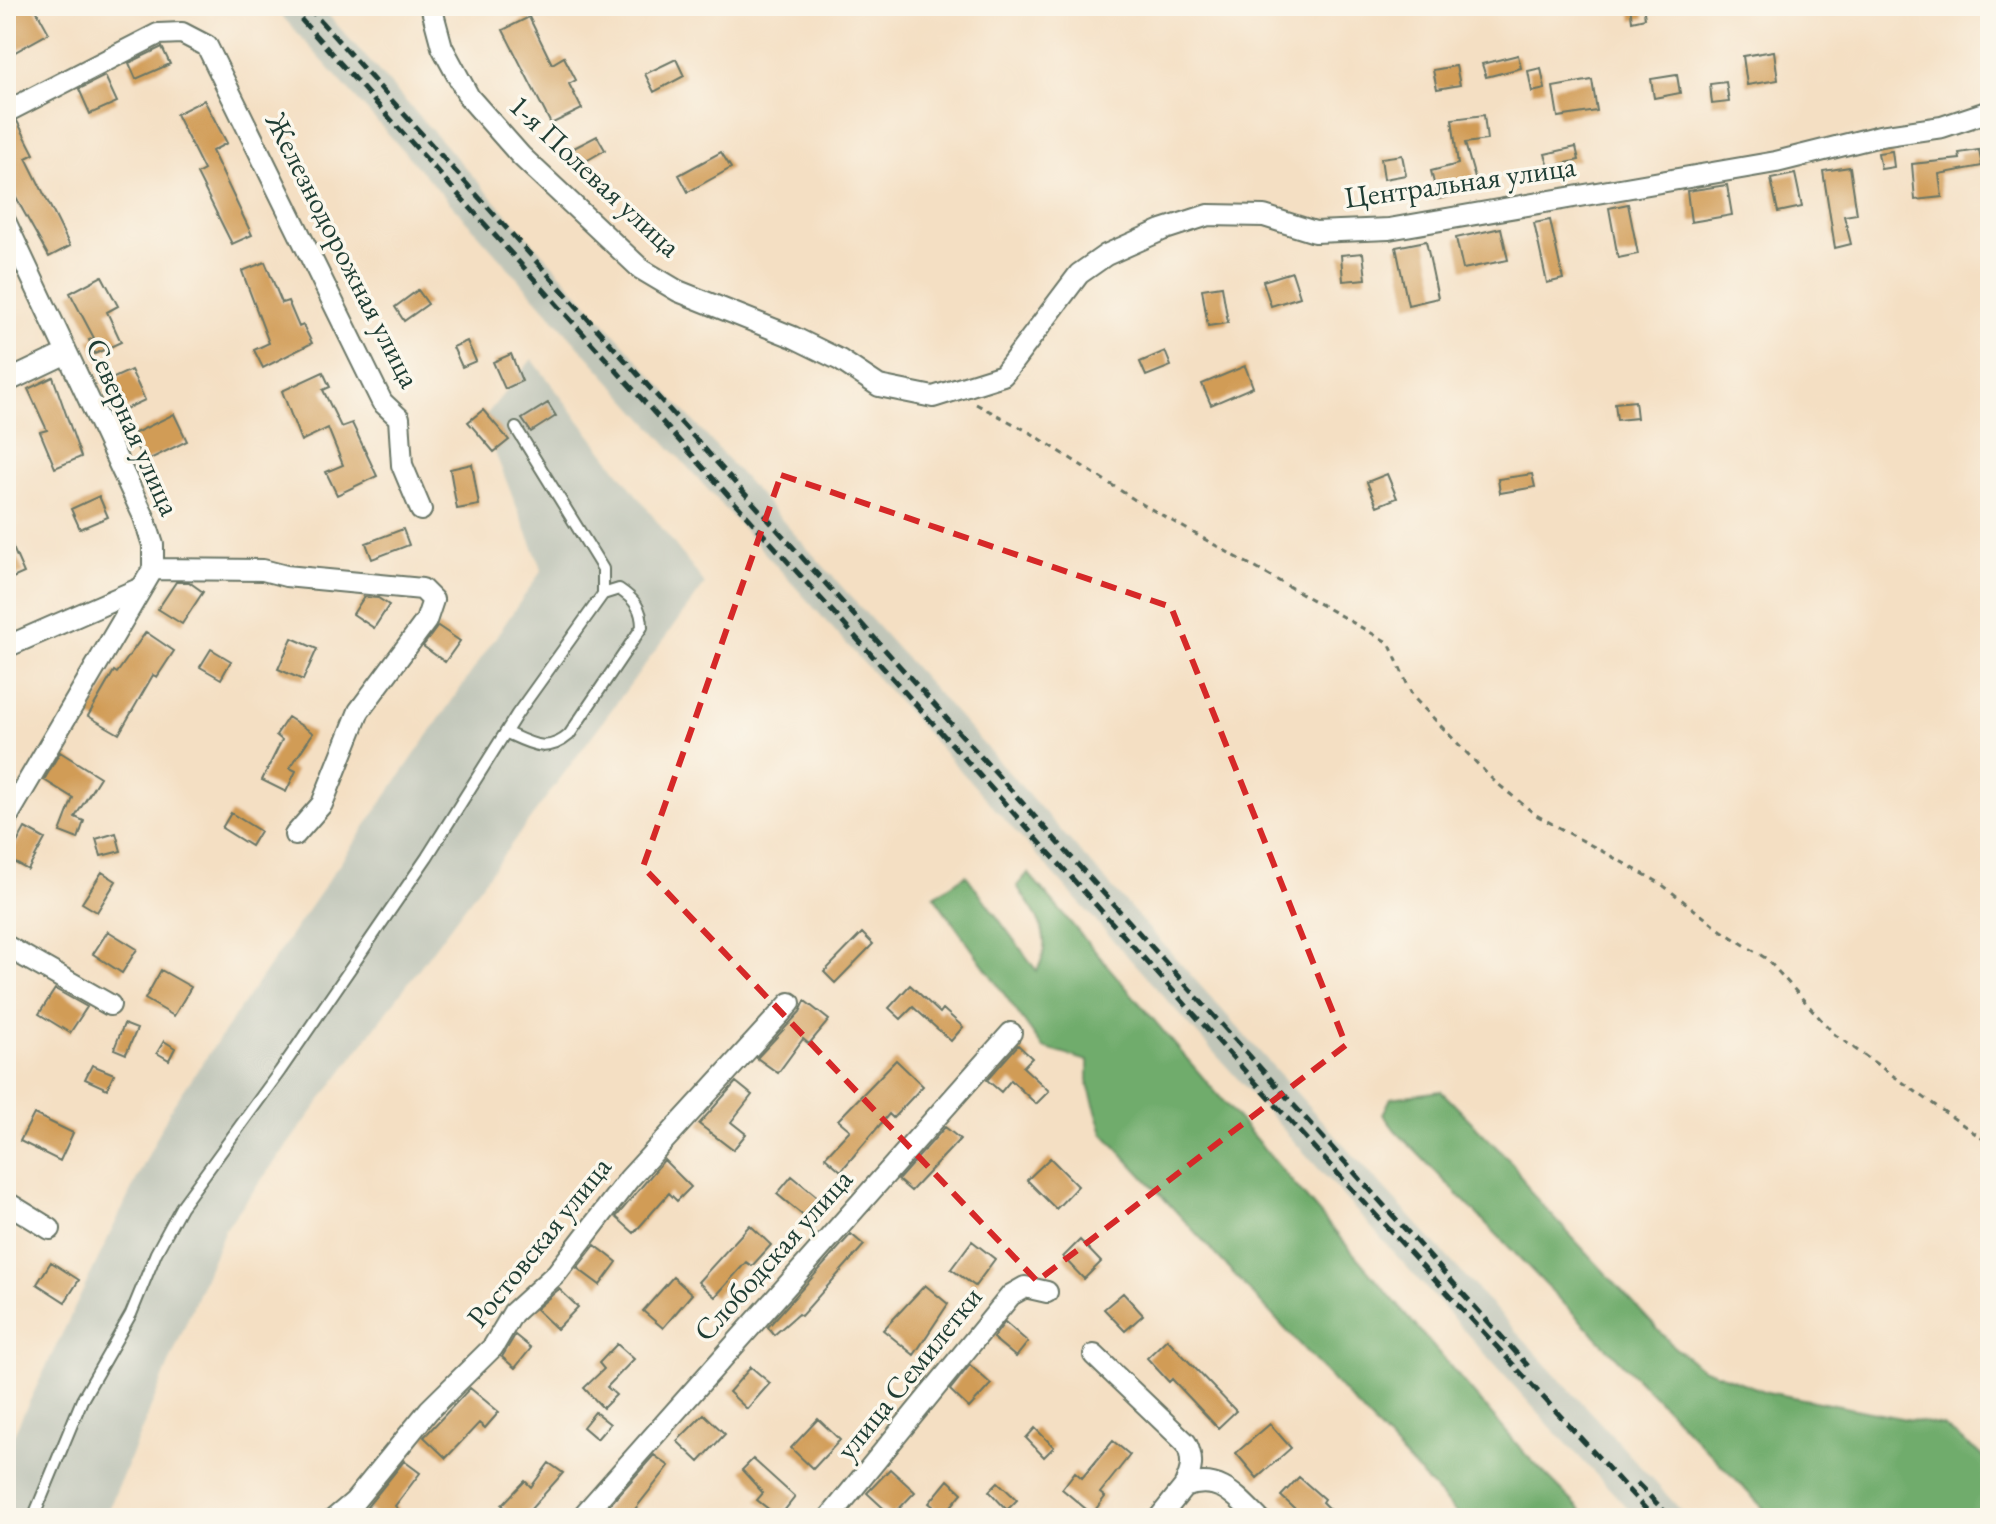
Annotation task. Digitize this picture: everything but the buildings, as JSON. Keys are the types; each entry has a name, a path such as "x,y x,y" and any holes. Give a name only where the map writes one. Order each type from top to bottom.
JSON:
{"street":[{"name":"1-я Полевая улица","path":"431,6 442,47 469,97 521,156 641,269 678,291 805,343 879,386 933,397 951,391"},
{"name":"Железнодорожная улица","path":"6,112 158,34 182,33 207,46 382,402 399,418 402,465 421,510"},
{"name":"Центральная улица","path":"951,391 1003,375 1079,274 1106,255 1162,230 1208,215 1264,216 1315,232 1389,229 1776,162 1880,136 1942,127 1990,111"},
{"name":"Северная улица","path":"6,223 144,517 153,545 153,569"},
{"path":"6,382 67,353"},
{"path":"6,819 153,569 263,570 286,576 422,589 433,600 426,621 359,711 322,804 295,835"},
{"path":"6,647 141,588"},
{"path":"6,946 110,1005"},
{"name":"Ростовская улица","path":"335,1518 354,1502 429,1410 493,1347 513,1313 556,1274 629,1179 790,1003"},
{"name":"Слободская улица","path":"581,1518 1011,1033"},
{"path":"6,1202 50,1229"},
{"name":"улица Семилетки","path":"829,1518 1011,1295 1025,1287 1047,1292"},
{"path":"1094,1355 1186,1443 1192,1457 1184,1487 1159,1518"},
{"path":"1184,1487 1200,1481 1215,1482 1230,1490 1258,1518"}],"lane":[{"path":"33,1518 82,1400 131,1314 156,1253 181,1207 289,1059 517,714 603,594 603,569 516,428"},
{"path":"507,733 539,748 558,745 569,735 642,627 642,614 634,599 619,589 603,594"}],"path":[{"path":"951,391 1031,433 1135,500 1389,643 1413,697 1493,780 1536,815 1660,883 1722,931 1767,959 1834,1034 1990,1144"}],"highlighted area":[{"path":"781,475 1171,607 1346,1045 1037,1281 643,867"}],"shaded area":[{"path":"273,6 320,6 1321,1120 1688,1518 1637,1518 1548,1424"},
{"path":"532,359 705,584 225,1229 105,1518 6,1518 6,1450 170,1110 542,570 482,420"}],"green space":[{"path":"1028,873 1526,1455 1589,1518 1461,1518 1103,1133 1088,1085 1088,1061 1043,1048 934,896 966,875 1037,971 1044,936 1037,917 1017,886"},
{"path":"1441,1091 1513,1164 1532,1194 1674,1347 1702,1368 1767,1392 1943,1426 1990,1462 1990,1518 1773,1518 1395,1130 1383,1114 1391,1098"}],"railway":[{"path":"289,6 1307,1140 1654,1518"},
{"path":"307,6 1528,1366"},
{"path":"1637,1483 1671,1518"}]}
